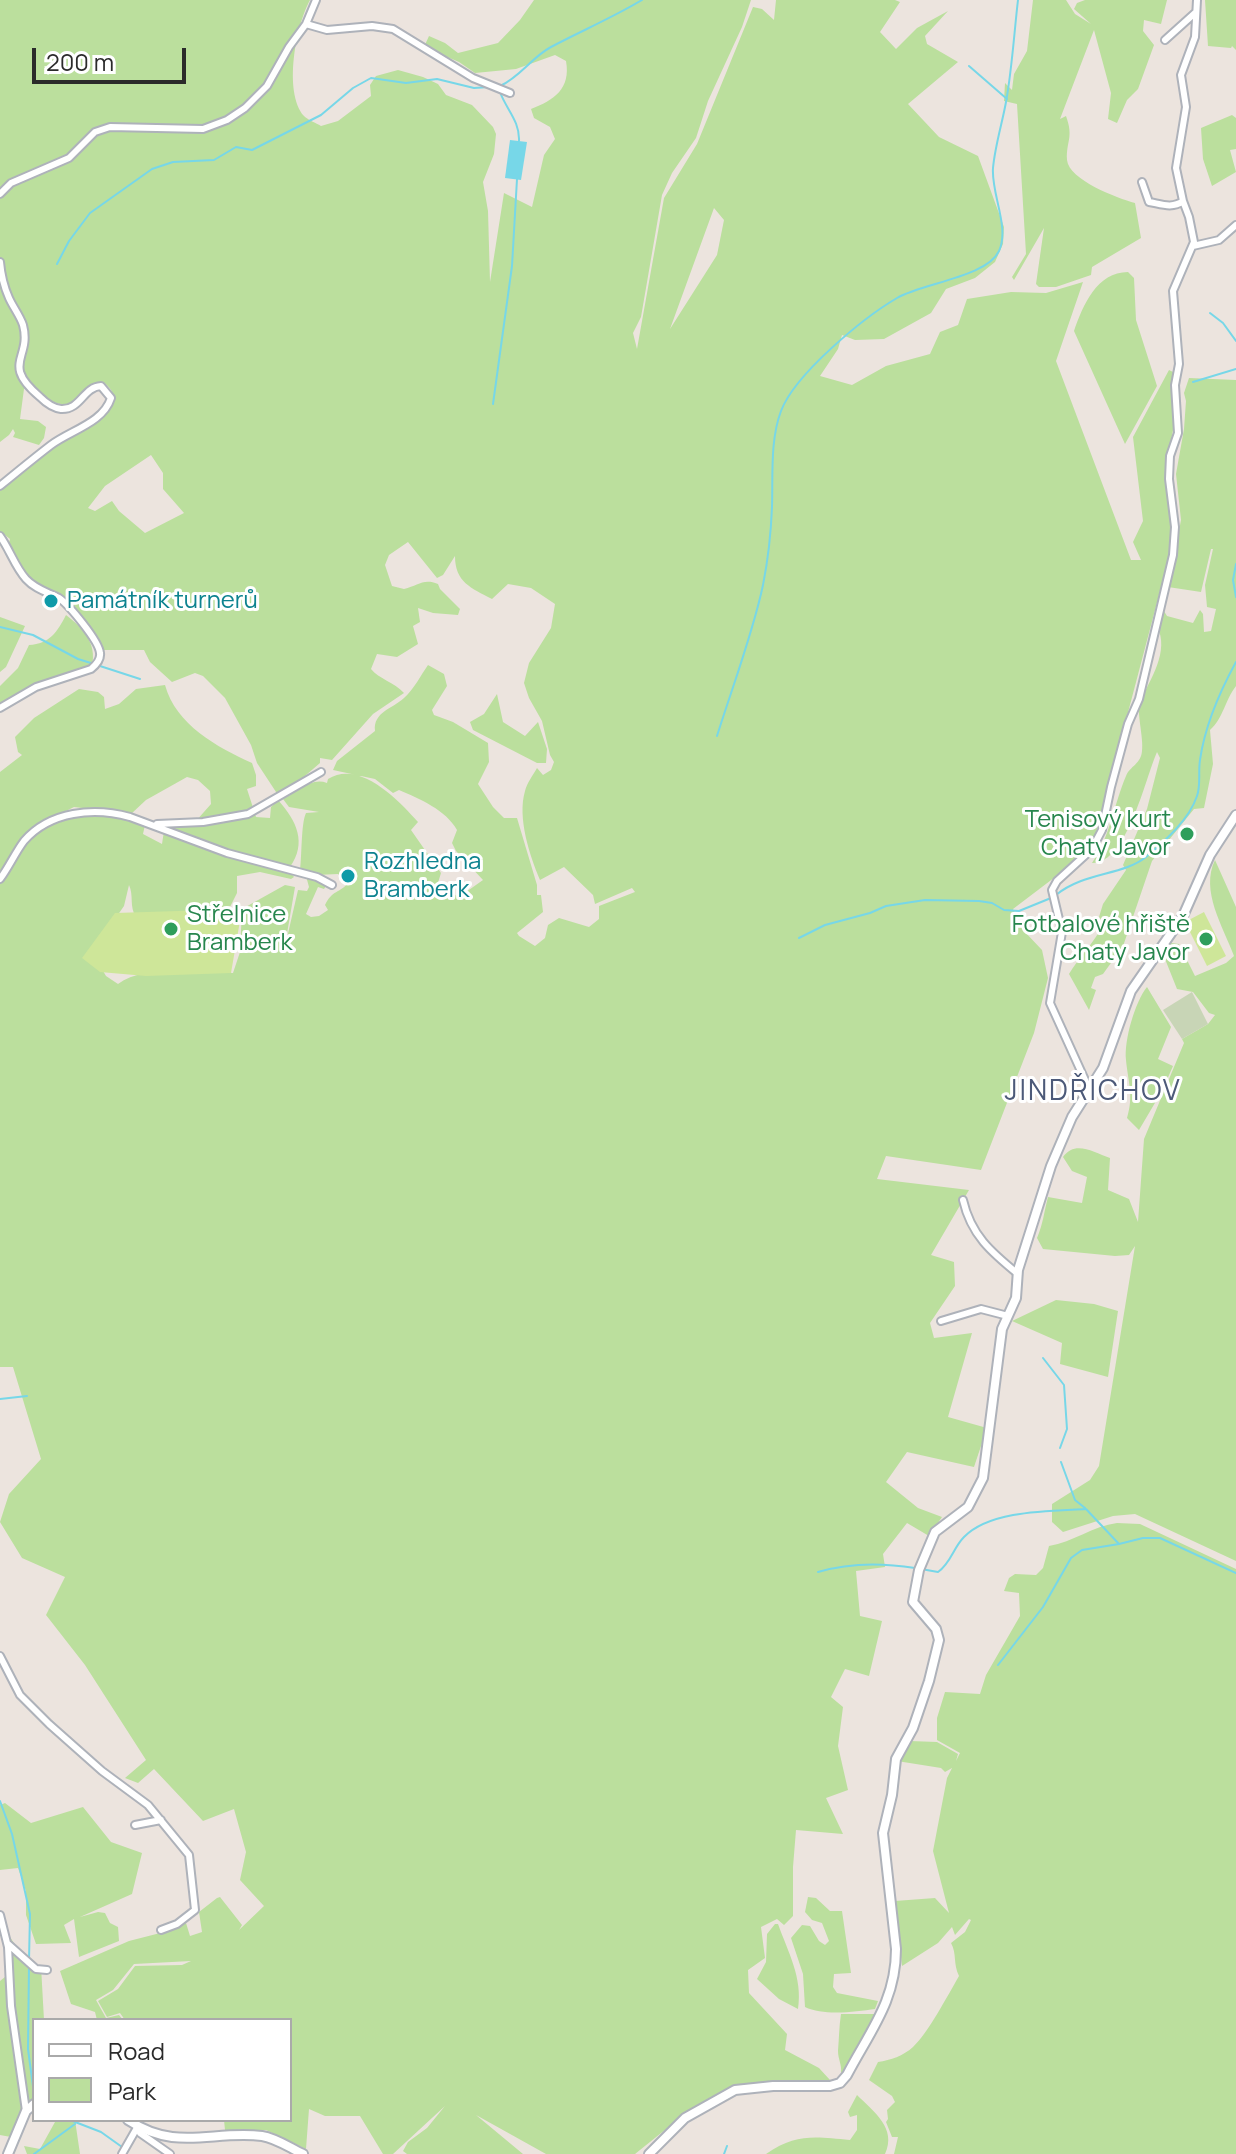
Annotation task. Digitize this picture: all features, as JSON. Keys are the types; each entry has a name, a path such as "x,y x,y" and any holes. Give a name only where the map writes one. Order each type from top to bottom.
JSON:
{"street":[{"path":"0,194 11,183 69,158 95,132 110,127 203,129 227,120 245,108 267,86 306,24 316,0"},
{"path":"1090,1091 1050,1003 1062,932 1052,890 1057,881 1092,849 1102,830 1128,724 1139,699 1173,555 1175,527 1169,479 1170,456 1178,433 1175,385 1179,364 1173,291 1193,246 1194,233 1176,168 1186,107 1181,75 1195,37 1197,0"},
{"path":"1165,40 1195,13"},
{"path":"306,24 327,30 372,26 399,31 473,78 510,93"},
{"path":"1142,182 1149,202 1169,206 1183,201"},
{"path":"1193,246 1219,240 1236,225"},
{"path":"0,262 8,296 23,325 20,374 28,387 59,409 76,405 87,390 95,386 101,386 111,398 98,417 54,443 0,486"},
{"path":"0,536 27,580 60,599 71,610 96,642 100,654 98,664 91,669 36,687 0,708"},
{"path":"150,824 203,822 248,814 321,772"},
{"path":"0,879 27,839 44,826 90,811 115,813 227,853 317,877 332,885"},
{"path":"649,2154 685,2118 735,2090 773,2086 824,2087 840,2083 885,2008 896,1968 896,1949 883,1833 896,1759 913,1728 939,1640 936,1629 919,1611 913,1596 919,1570 935,1532 968,1507 983,1478 1001,1339 1016,1298 1018,1274 1051,1166 1072,1117 1103,1068 1131,991 1183,916 1210,855 1236,815"},
{"path":"963,1200 979,1240 1018,1274"},
{"path":"941,1321 981,1309 1008,1316"},
{"path":"0,1656 20,1695 102,1771 148,1805 189,1855 195,1910 186,1919 161,1930"},
{"path":"135,1825 161,1820"},
{"path":"0,1915 7,1943 13,2020 26,2111"},
{"path":"7,1943 36,1969 47,1970"},
{"path":"8,2154 26,2111 32,2106"},
{"path":"131,2122 179,2139 263,2136 303,2154"},
{"path":"123,2151 138,2126"},
{"path":"138,2126 140,2133 170,2154"}],"green space":[{"path":"0,0 310,0 296,41 293,75 298,105 308,119 321,126 338,121 371,96 370,85 376,76 398,70 438,84 446,95 472,105 493,127 496,134 494,154 483,182 488,211 490,282 504,193 532,207 544,155 555,139 550,127 534,118 531,109 559,92 566,79 566,61 555,55 516,69 475,73 459,62 424,47 429,36 458,53 498,43 534,0 751,0 708,101 696,138 672,173 662,195 641,317 633,333 637,349 664,198 697,144 753,7 762,9 774,20 776,0 895,0 900,2 880,32 896,49 917,28 948,11 925,36 927,44 958,62 908,104 939,137 978,156 1004,227 1003,244 995,262 975,278 946,289 931,313 884,339 855,340 842,335 838,349 820,376 852,385 886,366 930,354 940,332 958,325 967,299 1011,292 1046,293 1083,282 1056,361 1131,560 1141,560 1133,542 1143,521 1133,437 1169,370 1175,373 1176,414 1169,452 1169,557 1092,849 1013,909 1024,931 1042,950 1048,978 1034,1033 981,1170 886,1156 877,1179 969,1190 931,1255 954,1262 955,1286 930,1323 934,1338 972,1333 948,1417 987,1428 974,1467 907,1452 886,1482 918,1508 942,1517 929,1536 907,1523 883,1554 885,1567 856,1571 860,1616 882,1621 869,1676 845,1669 831,1697 843,1707 838,1746 848,1790 826,1798 843,1834 796,1830 793,1916 784,1925 777,1919 761,1927 765,1958 748,1970 749,1993 787,2034 785,2050 819,2068 830,2080 738,2085 691,2109 635,2154 546,2154 476,2115 523,2154 407,2154 403,2151 408,2142 427,2128 445,2106 393,2154 383,2154 360,2116 325,2116 309,2109 306,2149 266,2130 225,2130 224,2122 292,2122 292,2018 124,2018 120,2013 107,2017 98,2001 118,1989 135,1966 182,1965 191,1961 134,1964 113,1990 96,2000 106,2018 96,2018 95,2012 71,2004 60,1971 129,1941 172,1930 186,1923 190,1936 202,1932 199,1912 220,1897 242,1925 239,1930 264,1906 240,1880 246,1852 234,1809 203,1821 154,1769 138,1783 125,1778 146,1760 85,1665 46,1615 65,1577 22,1558 0,1522 9,1494 41,1459 13,1367 0,1367 0,884 24,847 54,821 98,815 145,825 143,834 162,844 164,831 290,872 294,877 291,879 260,872 237,876 237,893 224,919 136,917 129,885 124,906 92,952 106,976 118,984 157,971 233,973 240,952 242,909 285,885 295,887 284,951 298,890 307,891 309,887 306,876 316,878 326,886 324,889 318,887 306,914 311,917 328,910 325,905 328,900 348,883 338,874 316,875 300,871 304,818 306,813 319,812 289,807 283,799 315,782 327,783 328,779 340,774 352,774 333,770 337,761 375,731 380,715 408,694 428,665 444,674 447,686 432,710 434,715 453,722 488,743 489,762 478,784 504,818 517,818 537,885 537,895 541,895 543,912 517,933 519,936 535,946 545,938 548,925 559,918 589,927 599,919 599,906 635,892 632,888 595,904 593,895 564,867 540,880 529,848 523,813 525,791 537,768 543,775 551,770 554,762 542,721 524,683 529,663 551,628 555,604 531,588 508,584 492,599 461,578 455,556 443,575 437,578 408,542 389,555 385,565 392,586 404,589 424,582 438,584 460,609 458,615 418,608 420,622 413,626 418,644 397,657 377,654 371,669 404,693 373,714 332,760 320,758 320,763 284,794 278,795 257,763 251,745 225,698 203,676 195,673 172,682 150,662 144,650 101,650 64,598 29,578 8,546 10,539 0,531 0,488 50,448 100,418 112,403 110,388 103,382 94,384 84,390 76,402 62,404 46,398 31,384 24,389 20,419 38,421 46,427 44,438 39,445 13,437 13,429 0,442","holes":["714,208 724,220 717,255 670,329","151,455 163,473 163,489 184,513 145,533 112,501 95,511 88,508 105,486","353,774 375,779 393,793 399,790 407,793 446,817 457,830 452,843 456,851 483,880 459,897 437,886 441,873 411,830 418,822 389,793"]},
{"path":"1033,0 1066,0 1075,14 1091,24 1074,9 1077,3 1085,0 1167,0 1161,24 1144,20 1143,31 1154,45 1138,89 1127,100 1117,123 1108,119 1111,93 1094,30 1060,119 1066,116 1068,123 1067,160 1070,167 1095,187 1135,203 1141,238 1092,267 1091,275 1056,287 1039,287 1036,284 1044,228 1014,280 1012,277 1026,254 1017,104 1004,101 1005,83 1012,90 1014,74 1027,51"},
{"path":"1205,0 1236,0 1236,50 1232,46 1208,46"},
{"path":"1232,115 1236,118 1236,149 1230,150 1236,172 1212,186 1203,159 1201,128"},
{"path":"1128,272 1134,278 1136,320 1157,386 1125,444 1074,331 1087,301 1100,284 1117,273"},
{"path":"1189,378 1236,380 1236,686 1210,730 1213,764 1204,808 1194,809 1152,861 1119,958 1116,956 1103,974 1095,977 1091,988 1096,990 1089,1010 1069,974 1104,923 1099,917 1103,904 1126,870 1123,865 1147,809 1160,758 1157,752 1125,835 1104,860 1092,863 1108,831 1126,776 1141,755 1139,706 1160,655 1157,626 1162,608 1167,616 1193,623 1200,610 1204,632 1211,631 1216,609 1207,607 1205,585 1213,549 1201,592 1168,587 1181,520 1176,474 1184,429 1184,393"},
{"path":"66,615 87,637 92,650 92,666 30,686 0,705 0,686 18,668 29,645 52,636"},
{"path":"0,617 25,626 6,667 0,672"},
{"path":"165,685 170,699 188,723 212,742 252,763 256,786 247,789 256,817 270,818 271,807 278,800 290,816 299,841 290,867 162,828 196,821 211,804 210,791 198,780 187,777 146,800 131,814 74,807 40,824 21,840 0,874 0,772 22,755 18,752 15,737 34,718 79,689 98,692 104,697 105,709 119,704 136,689"},
{"path":"497,694 503,722 525,736 538,722 547,749 546,763 537,763 473,730 470,722 484,714"},
{"path":"1215,860 1236,907 1236,1561 1135,1514 1113,1516 1063,1532 1052,1522 1052,1504 1090,1480 1099,1466 1135,1246 1129,1255 1115,1256 1043,1249 1037,1238 1048,1197 1082,1203 1087,1177 1072,1171 1063,1157 1079,1148 1110,1158 1108,1190 1129,1199 1138,1222 1144,1139 1184,1043 1182,1039 1208,1024 1215,1015 1209,1013 1193,992 1177,989 1163,954 1171,943 1179,944 1195,976 1226,963 1234,956 1212,896 1211,872"},
{"name":"Střelnice Bramberk","path":"242,909 231,973 146,976 100,972 82,958 115,913"},
{"name":"Fotbalové hřiště Chaty Javor","path":"1204,912 1226,956 1207,966 1185,922"},
{"path":"1147,987 1171,1027 1158,1059 1173,1066 1139,1130 1127,1118 1130,1095 1126,1052 1135,1011"},
{"path":"1192,992 1208,1024 1182,1039 1163,1010"},
{"path":"1056,1300 1094,1304 1118,1311 1108,1377 1060,1364 1062,1343 1012,1321"},
{"path":"1117,1523 1140,1524 1236,1569 1236,2154 894,2154 898,2137 892,2137 886,2122 887,2110 895,2102 892,2096 869,2080 878,2062 909,2050 931,2023 959,1976 951,1943 965,1932 971,1920 955,1935 952,1927 938,1943 902,1966 895,1901 935,1898 949,1913 933,1851 947,1778 952,1768 945,1772 941,1768 897,1761 910,1741 937,1742 958,1754 956,1761 960,1753 937,1740 937,1718 945,1692 980,1694 986,1675 1020,1616 1019,1593 1004,1591 1009,1578 1015,1574 1036,1575 1043,1568 1049,1546"},
{"path":"5,1803 31,1823 83,1807 111,1842 142,1853 132,1894 80,1917 105,1913 110,1923 118,1927 119,1941 79,1957 74,1919 64,1925 71,1943 36,1944 26,1915 26,1891 18,1868 0,1870 0,1805"},
{"path":"808,1897 816,1898 830,1911 842,1911 851,1973 834,1974 833,1987 837,1993 878,2001 875,2009 830,2012 805,2007 803,1974 791,1938 802,1925 810,1926 825,1945 829,1941 822,1923 812,1920 805,1912"},
{"path":"778,1924 797,1976 798,2009 779,1999 757,1979 766,1962 767,1934"},
{"path":"10,1937 25,1960 41,1966 44,2018 32,2018 32,2109 24,2107 11,2137 0,2135 0,1981 10,1973"},
{"path":"841,2014 876,2014 844,2075 838,2051"},
{"path":"857,2095 886,2128 888,2145 885,2154 766,2154 797,2140 850,2140 857,2130 857,2115 850,2117 848,2112"},
{"path":"55,2122 75,2122 80,2154 27,2154 24,2146 40,2149"}],"water":[{"path":"510,140 527,142 521,180 505,178"}],"waterway":[{"path":"500,86 551,47 642,0"},
{"path":"717,736 763,585 771,526 775,434 789,396 815,364 883,307 908,293 982,267 999,251 1002,232 993,168 1008,90 1018,0"},
{"path":"969,66 1007,99"},
{"path":"57,264 69,241 90,213 152,169 173,162 214,160 236,147 252,150 321,115 353,88 371,78 406,83 437,79 474,88 489,87"},
{"path":"500,92 515,121 519,141"},
{"path":"493,404 512,266 517,179"},
{"path":"1210,313 1223,323 1236,341"},
{"path":"1193,382 1236,369"},
{"path":"1236,564 1233,580 1236,597"},
{"path":"0,627 33,635 94,664"},
{"path":"1056,895 1078,882 1136,863 1161,844 1182,822 1198,792 1202,747 1209,722 1236,662"},
{"path":"100,666 140,679"},
{"path":"799,938 825,925 886,906 925,900 979,901 992,903 1004,910 1019,911 1051,898"},
{"path":"1043,1358 1064,1385 1067,1429 1060,1448"},
{"path":"0,1399 27,1396"},
{"path":"1061,1462 1075,1500 1085,1508"},
{"path":"921,1569 938,1572 964,1537 989,1522 1021,1514 1086,1509 1119,1544 1143,1538 1160,1538 1236,1573"},
{"path":"998,1665 1043,1607 1071,1558 1082,1550 1119,1544"},
{"path":"818,1572 866,1565 915,1568"},
{"path":"0,1801 12,1834 30,1914 29,1960"},
{"path":"29,1966 28,2049 32,2079"},
{"path":"75,2122 101,2132 122,2147"},
{"path":"34,2154 75,2124"},
{"path":"724,2154 727,2146"}],"place":[{"name":"Památník turnerů","path":"51,601"},
{"name":"Tenisový kurt Chaty Javor","path":"1187,834"},
{"name":"Rozhledna Bramberk","path":"348,876"},
{"name":"Střelnice Bramberk","path":"171,929"},
{"name":"Fotbalové hřiště Chaty Javor","path":"1206,939"}],"district":[{"name":"JINDŘICHOV","path":"1093,1092"}]}
